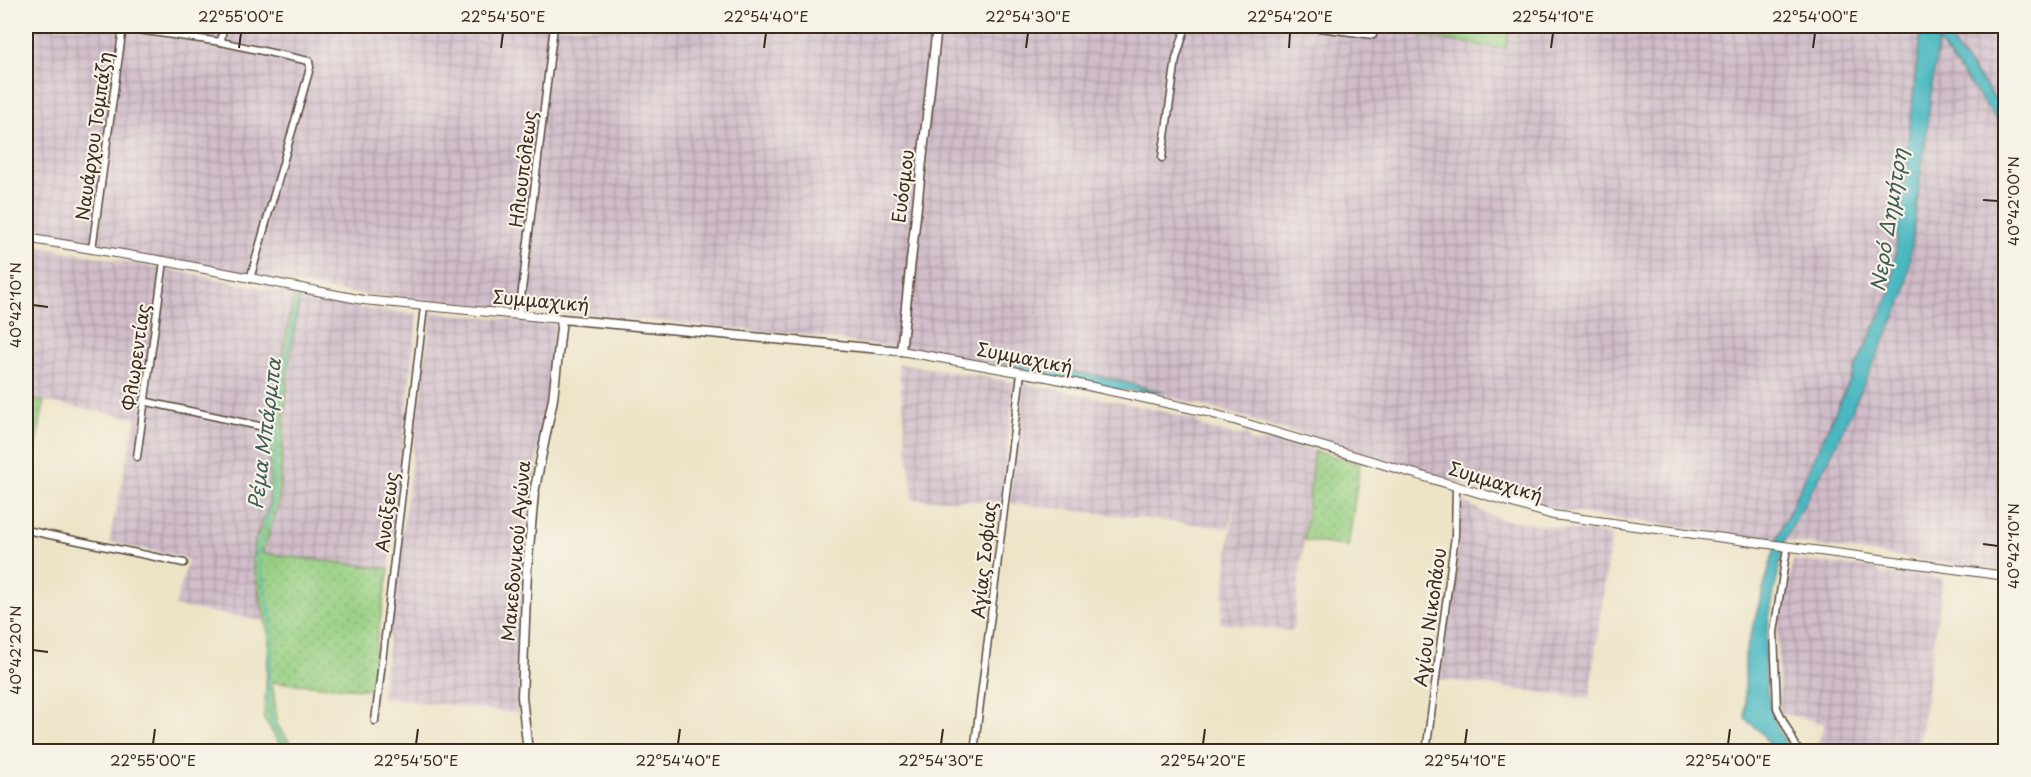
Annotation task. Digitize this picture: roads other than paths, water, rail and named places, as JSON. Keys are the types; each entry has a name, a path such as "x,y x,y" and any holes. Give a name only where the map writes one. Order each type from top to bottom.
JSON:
{"main road":[{"name":"Ευόσμου","path":"901,351 937,26"},
{"name":"Συμμαχική","path":"562,319 901,351"},
{"name":"Μακεδονικού Αγώνα","path":"528,752 522,697 528,560 534,493 553,399 562,319"}],"street":[{"name":"Ναυάρχου Τομπάζη","path":"111,26 221,42 309,61 310,68 250,279"},
{"path":"221,42 223,26"},
{"name":"Ηλιουπόλεως","path":"519,315 554,26"},
{"path":"1162,158 1176,59 1186,26"},
{"path":"1306,26 1373,35 1374,29"},
{"name":"Ναυάρχου Τομπάζη","path":"92,249 123,27"},
{"name":"Συμμαχική","path":"26,238 164,261 363,300 562,319"},
{"name":"Φλωρεντίας","path":"136,457 142,401 164,261"},
{"name":"Ανοίξεως","path":"375,721 424,307"},
{"name":"Συμμαχική","path":"901,351 1207,412 1553,515 2006,576"},
{"name":"Αγίας Σοφίας","path":"974,752 1020,373"},
{"path":"142,401 259,426"},
{"name":"Αγίου Νικολάου","path":"1426,752 1455,536 1456,486"},
{"path":"26,530 183,563"},
{"path":"1787,548 1774,632 1777,708 1799,752"}],"water":[{"path":"1921,26 1942,26 1954,46 2005,111 2005,131 1938,41 1905,295 1830,457 1786,537 1783,548 1771,605 1765,648 1765,669 1771,710 1790,751 1773,751 1760,731 1745,719 1745,654 1778,536 1891,291"},
{"path":"984,356 1030,361 1036,369 1044,367 1105,377 1163,392 1095,389 1036,374"}],"waterway":[{"path":"265,285 317,295"},
{"name":"Ρέμα Μπάρμπα","path":"287,752 271,719 268,682 274,633 257,552 271,509 282,381 299,292"}],"water label":[{"name":"Νερό Δημήτρη","path":"1888,220"}]}
